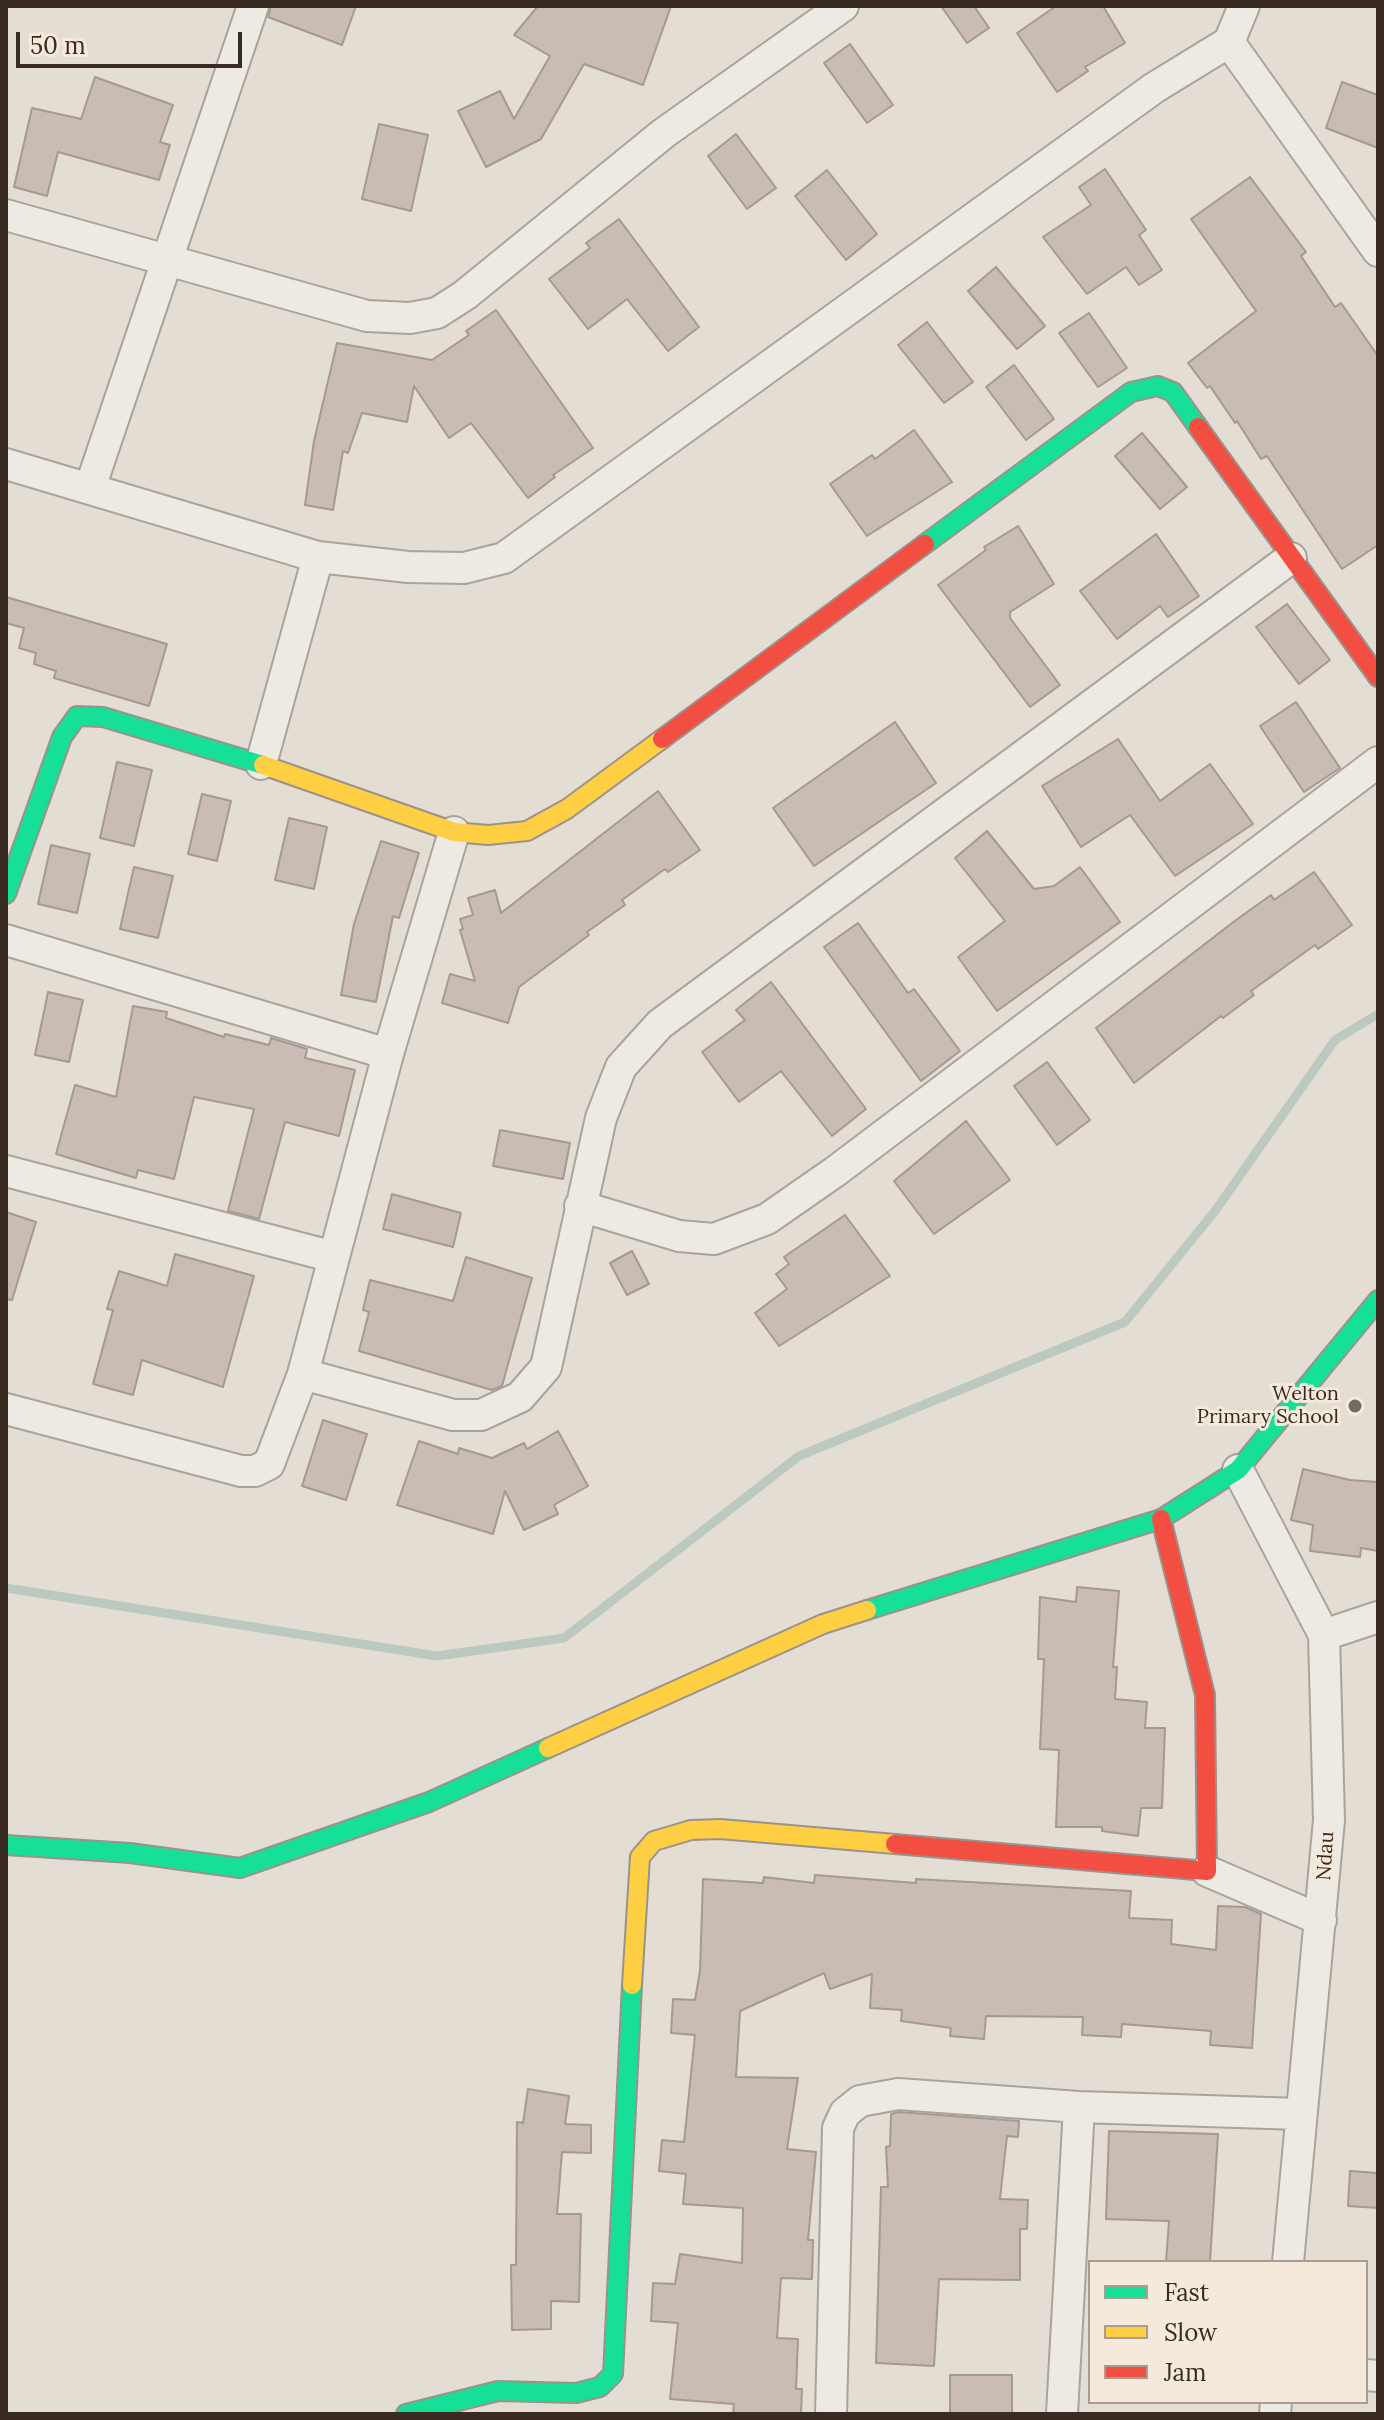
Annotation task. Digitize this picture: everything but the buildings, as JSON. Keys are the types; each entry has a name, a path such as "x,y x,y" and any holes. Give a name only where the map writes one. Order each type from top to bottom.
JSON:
{"street":[{"path":"90,488 253,6"},
{"path":"6,215 367,316 410,318 437,313 465,295 664,133 843,6"},
{"path":"6,464 318,557 408,567 464,568 504,558 1154,88 1229,42 1244,6"},
{"path":"1229,42 1374,239"},
{"path":"6,894 62,737 77,716 103,717 261,764 454,832 488,835 527,831 567,809 1131,392 1158,386 1173,392 1378,677"},
{"path":"261,764 318,557"},
{"path":"303,1374 453,1415 481,1415 520,1397 546,1367 601,1118 621,1067 660,1024 1291,558"},
{"path":"580,1206 679,1236 714,1239 767,1219 848,1162 1378,762"},
{"path":"6,1409 241,1471 255,1471 269,1464 303,1374 388,1054 454,832"},
{"path":"6,940 388,1054"},
{"path":"6,1171 334,1257"},
{"path":"6,1845 130,1853 240,1868 429,1802 823,1624 1161,1519 1238,1470 1378,1300"},
{"name":"Ndau","path":"1238,1470 1324,1635 1329,1820 1288,2260"},
{"path":"1161,1519 1205,1695 1207,1871"},
{"path":"1324,1635 1378,1617"},
{"path":"406,2414 498,2391 576,2393 600,2387 613,2374 637,1884 640,1857 654,1841 691,1830 720,1829 1207,1871 1321,1920"},
{"path":"831,2414 838,2128 845,2113 860,2101 898,2094 1079,2107 1301,2114"},
{"path":"1062,2414 1079,2107"}],"waterway":[{"path":"6,1588 437,1656 564,1638 799,1456 1125,1322 1215,1211 1335,1040 1378,1014"}],"traffic: fast":[{"path":"925,544 1131,392 1158,386 1173,392 1198,427"},
{"path":"6,894 62,737 77,716 103,717 263,765"},
{"path":"867,1610 1161,1519 1238,1470 1378,1300"},
{"path":"6,1845 130,1853 240,1868 429,1802 548,1748"},
{"path":"406,2414 498,2391 576,2393 600,2387 613,2374 632,1985"}],"traffic: slow":[{"path":"263,765 454,832 488,835 527,831 567,809 662,739"},
{"path":"548,1748 823,1624 867,1610"},
{"path":"632,1985 640,1857 654,1841 691,1830 720,1829 895,1844"}],"traffic: jam":[{"path":"1198,427 1378,677"},
{"path":"662,739 925,544"},
{"path":"895,1844 1207,1871 1205,1695 1161,1519"}],"place":[{"name":"Welton Primary School","path":"1355,1406"}]}
